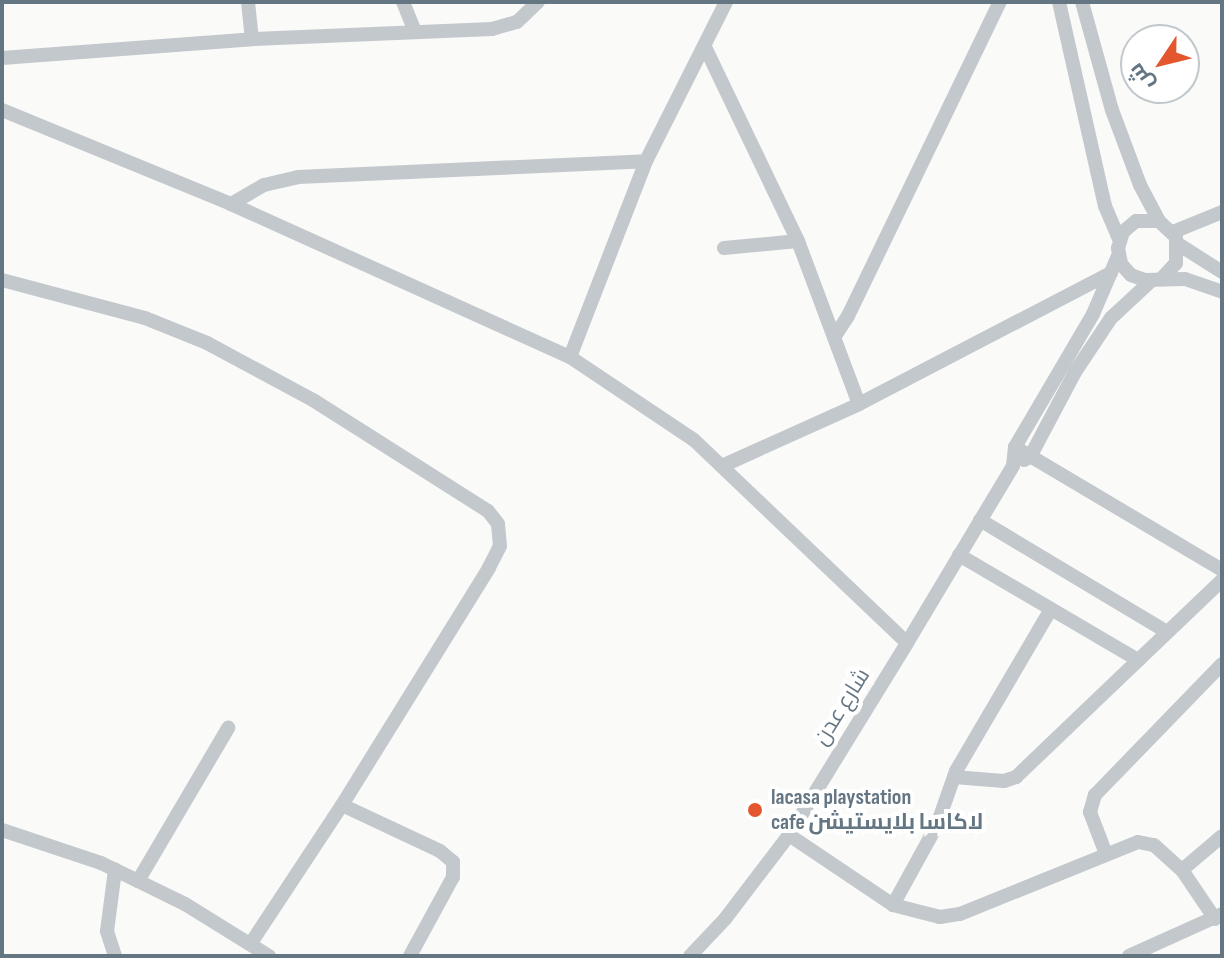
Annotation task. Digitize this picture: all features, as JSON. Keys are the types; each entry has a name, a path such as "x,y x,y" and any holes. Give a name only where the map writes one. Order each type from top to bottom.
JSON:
{"street":[{"path":"248,2 252,39"},
{"path":"403,2 415,32"},
{"path":"2,58 252,39 492,29 517,22 538,2"},
{"path":"570,357 646,161 726,2"},
{"path":"835,336 859,294 1000,2"},
{"path":"1059,2 1105,206 1119,239 1118,256 1131,275 1185,279 1222,292"},
{"path":"1082,2 1112,110 1140,185 1159,221 1176,238 1222,272"},
{"path":"705,47 798,241 859,404"},
{"path":"2,110 231,204 570,357 694,440 907,643"},
{"path":"231,204 264,185 298,177 646,161"},
{"path":"1176,238 1222,212"},
{"path":"1119,239 1136,221 1159,221"},
{"path":"1013,466 1030,457 1075,372 1111,318 1176,263 1176,238"},
{"path":"724,248 798,241"},
{"name":"شارع عدن","path":"695,951 725,919 789,835 907,643 1013,466 1015,447 1068,360 1118,256"},
{"path":"722,466 859,404 1111,273"},
{"path":"2,280 145,318 236,357 313,400 488,511 498,524 500,546 489,568 342,805 251,943"},
{"path":"1015,447 1222,570"},
{"path":"980,520 1167,632"},
{"path":"959,555 1138,660"},
{"path":"954,777 993,781 1016,777 1222,580"},
{"path":"893,905 937,825 954,777 1050,611"},
{"path":"1106,854 1090,812 1095,795 1222,664"},
{"path":"138,881 228,728"},
{"path":"342,805 440,851 453,862 453,877 410,956"},
{"path":"2,830 115,870 251,943 269,956"},
{"path":"789,835 893,905 920,915 960,914 1138,842 1154,845 1182,870 1218,916 1156,950 1129,956"},
{"path":"1182,870 1222,836"},
{"path":"115,870 107,931 115,956"},
{"path":"695,951 714,956"}],"place":[{"name":"lacasa playstation cafe لاكاسا بلايستيشن","path":"755,810"}]}
